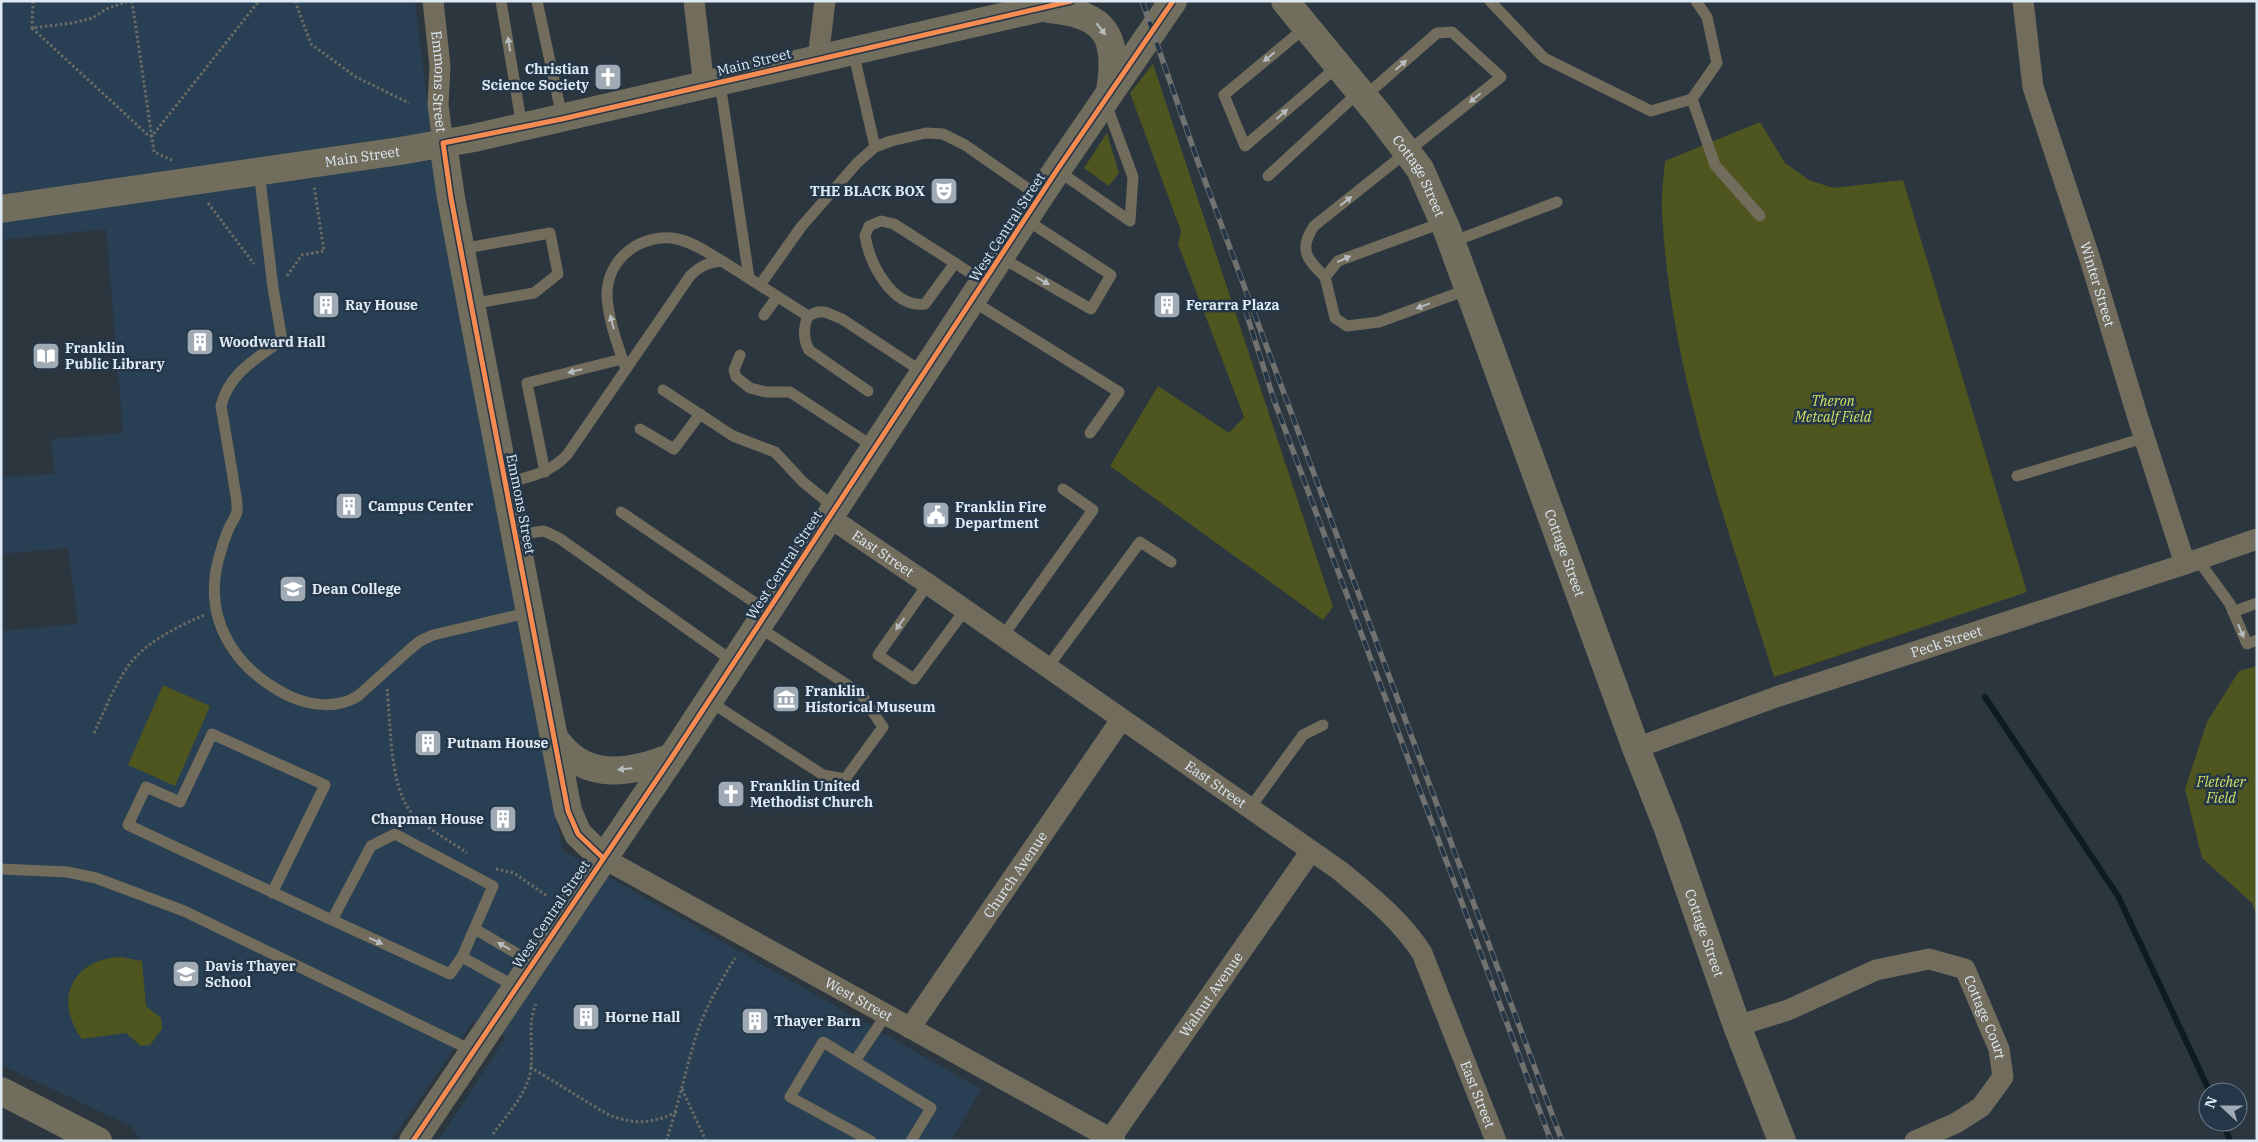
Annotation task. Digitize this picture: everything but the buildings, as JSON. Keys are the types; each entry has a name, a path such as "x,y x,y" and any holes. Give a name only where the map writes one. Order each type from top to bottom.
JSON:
{"main road":[{"name":"West Central Street","path":"412,1141 473,1052 527,994 532,963 672,757 1057,170 1174,1"},
{"name":"Main Street","path":"1,209 192,182 443,143 562,119 818,58 1059,4"},
{"name":"West Central Street","path":"1059,4 1100,25 1106,35 1113,52 1114,63 1107,97"},
{"name":"Cottage Street","path":"1295,9 1420,169 1448,232 1636,748 1667,826 1736,1026 1782,1141"},
{"name":"Emmons Street","path":"443,143 471,304 554,737 573,825 585,843 602,858"},
{"path":"554,737 562,749 573,759 597,770 636,768 672,757"},
{"path":"1,1091 98,1141"}],"street":[{"name":"Emmons Street","path":"433,1 440,66 438,105 443,143"},
{"path":"694,1 712,84"},
{"path":"818,58 825,1"},
{"name":"Winter Street","path":"2023,1 2033,87 2089,256 2144,438 2192,562"},
{"name":"East Street","path":"832,512 928,584 1339,870 1388,910 1410,935 1422,953 1496,1141"},
{"name":"Peck Street","path":"1636,748 1786,694 2192,562 2257,539"},
{"name":"Church Avenue","path":"910,1028 1121,720"},
{"name":"Walnut Avenue","path":"1113,1140 1311,851"},
{"name":"West Street","path":"602,858 1113,1140"},
{"name":"Cottage Court","path":"1736,1026 1788,1010 1876,970 1930,959 1965,969 1999,1049 2002,1077 1980,1106 1956,1123 1915,1141"}],"lane":[{"path":"502,1 522,127"},
{"path":"537,1 562,119"},
{"path":"1490,1 1544,58 1651,111 1692,99 1717,63 1707,17 1696,1"},
{"path":"1295,9 1224,95 1245,146 1339,65"},
{"path":"1268,176 1362,94 1437,33 1452,32 1501,77 1314,226 1306,237 1305,252 1316,268 1326,277 1335,318 1347,326 1379,322 1469,289"},
{"path":"853,51 875,147"},
{"path":"712,84 749,278"},
{"path":"1057,170 1130,221 1133,177 1107,97"},
{"path":"1692,99 1715,165 1760,216"},
{"path":"760,285 816,209 857,163 875,147 926,132 943,134 965,145 1040,197"},
{"path":"259,171 273,288 282,340 239,371 224,392 221,406 237,512 223,542 217,563 214,587 216,610 225,635 236,654 248,668 275,689 297,699 319,705 348,702 420,642 434,635 531,612"},
{"path":"1326,277 1338,260 1556,202"},
{"path":"1000,257 1091,309 1111,274 1025,219"},
{"path":"955,263 930,300 925,304 914,304 894,292 880,278 867,245 866,232 874,222 887,221 955,263 978,291 1119,392 1090,434"},
{"path":"461,249 550,233 558,274 534,293 471,304"},
{"path":"624,364 611,320 607,295 612,272 624,254 636,244 644,241 673,238 688,242 722,261 808,316"},
{"path":"506,483 545,472 554,467 571,451 624,364 690,276 703,265 722,261"},
{"path":"764,316 777,297"},
{"path":"868,390 809,350 805,340 804,326 808,316 817,312 825,312 842,319 924,373"},
{"path":"740,355 734,370 736,377 744,384 757,391 790,392 874,447"},
{"path":"545,472 527,383 624,364"},
{"path":"663,390 733,436 775,452 832,512"},
{"path":"640,429 674,448 700,414"},
{"path":"2017,476 2144,438"},
{"path":"1003,636 1093,510 1063,489"},
{"path":"621,512 860,693 883,727 845,780 823,775 709,701"},
{"path":"516,535 544,531 559,538 734,662"},
{"path":"1047,668 1140,542 1171,562"},
{"path":"2192,562 2233,612 2247,644 2257,640"},
{"path":"928,584 878,655 914,679 965,610"},
{"path":"2233,612 2257,604"},
{"path":"1250,808 1303,735 1323,725"},
{"path":"272,892 325,785 212,734 180,802 146,787 128,825 332,920 450,974 462,957 493,886 395,834 371,846 332,920"},
{"path":"1,869 67,872 96,878 167,905 473,1052"},
{"path":"475,929 532,963"},
{"path":"462,957 527,994"},
{"path":"855,1061 886,1015"},
{"path":"871,1141 790,1096 823,1042 931,1108 911,1141"}],"path":[{"path":"33,1 32,28 142,130 152,136"},
{"path":"32,28 72,24 93,18 116,4 130,1 154,152 172,160 192,182 273,288 286,277 302,255 324,251 314,185"},
{"path":"152,136 259,1"},
{"path":"296,1 311,44 356,77 409,103"},
{"path":"94,733 127,668 138,656 185,624 216,610"},
{"path":"386,671 394,773 398,788 411,812 470,854"},
{"path":"489,867 514,873 548,896"},
{"path":"666,1141 677,1112 705,1012 735,958"},
{"path":"493,1134 524,1090 530,1067 531,1021 527,994"},
{"path":"530,1067 607,1114 619,1119 644,1123 660,1120 677,1112"},
{"path":"682,1089 706,1141"}],"shaded area":[{"name":"Dean College","path":"1,1 415,1 438,188 496,510 563,851 981,1089 951,1141 438,1141 506,1037 473,1021 391,1141 141,1141 131,1126 1,1065 1,631 78,624 68,548 1,554 1,477 55,474 51,439 123,433 106,229 1,240"}],"green space":[{"path":"1153,64 1333,607 1323,620 1110,466 1158,386 1229,433 1244,417 1178,244 1181,231 1130,93"},
{"name":"Theron Metcalf Field","path":"1760,122 1785,163 1809,180 1833,188 1903,180 2027,592 1774,677 1720,505 1688,388 1667,270 1662,204 1665,161"},
{"path":"1107,133 1119,173 1109,186 1084,168"},
{"name":"Fletcher Field","path":"2257,666 2257,916 2252,903 2202,858 2185,789 2207,722 2239,671"},
{"path":"163,685 210,706 175,786 128,765"},
{"path":"121,957 142,961 146,1006 161,1018 162,1029 150,1045 141,1046 126,1033 82,1039 73,1024 69,1010 69,996 72,984 79,974 90,965 104,959"}],"waterway":[{"path":"1985,697 2118,896 2205,1082"},
{"path":"2227,1132 2230,1141"}],"railway":[{"path":"1142,1 1198,162 1562,1141"},
{"path":"1245,309 1274,400 1551,1141"}],"cycle path":[{"path":"603,858 578,834 568,811 451,198 443,143 562,119 1071,1"},
{"path":"413,1141 672,757 1057,170 1173,1"}],"place":[{"name":"Christian Science Society","path":"608,77"},
{"name":"THE BLACK BOX","path":"944,191"},
{"name":"Ray House","path":"326,305"},
{"name":"Ferarra Plaza","path":"1167,305"},
{"name":"Woodward Hall","path":"200,342"},
{"name":"Franklin Public Library","path":"46,356"},
{"name":"Campus Center","path":"349,506"},
{"name":"Franklin Fire Department","path":"936,515"},
{"name":"Dean College","path":"293,589"},
{"name":"Franklin Historical Museum","path":"786,699"},
{"name":"Putnam House","path":"428,743"},
{"name":"Franklin United Methodist Church","path":"731,794"},
{"name":"Chapman House","path":"503,819"},
{"name":"Davis Thayer School","path":"186,974"},
{"name":"Horne Hall","path":"586,1017"},
{"name":"Thayer Barn","path":"755,1021"}]}
